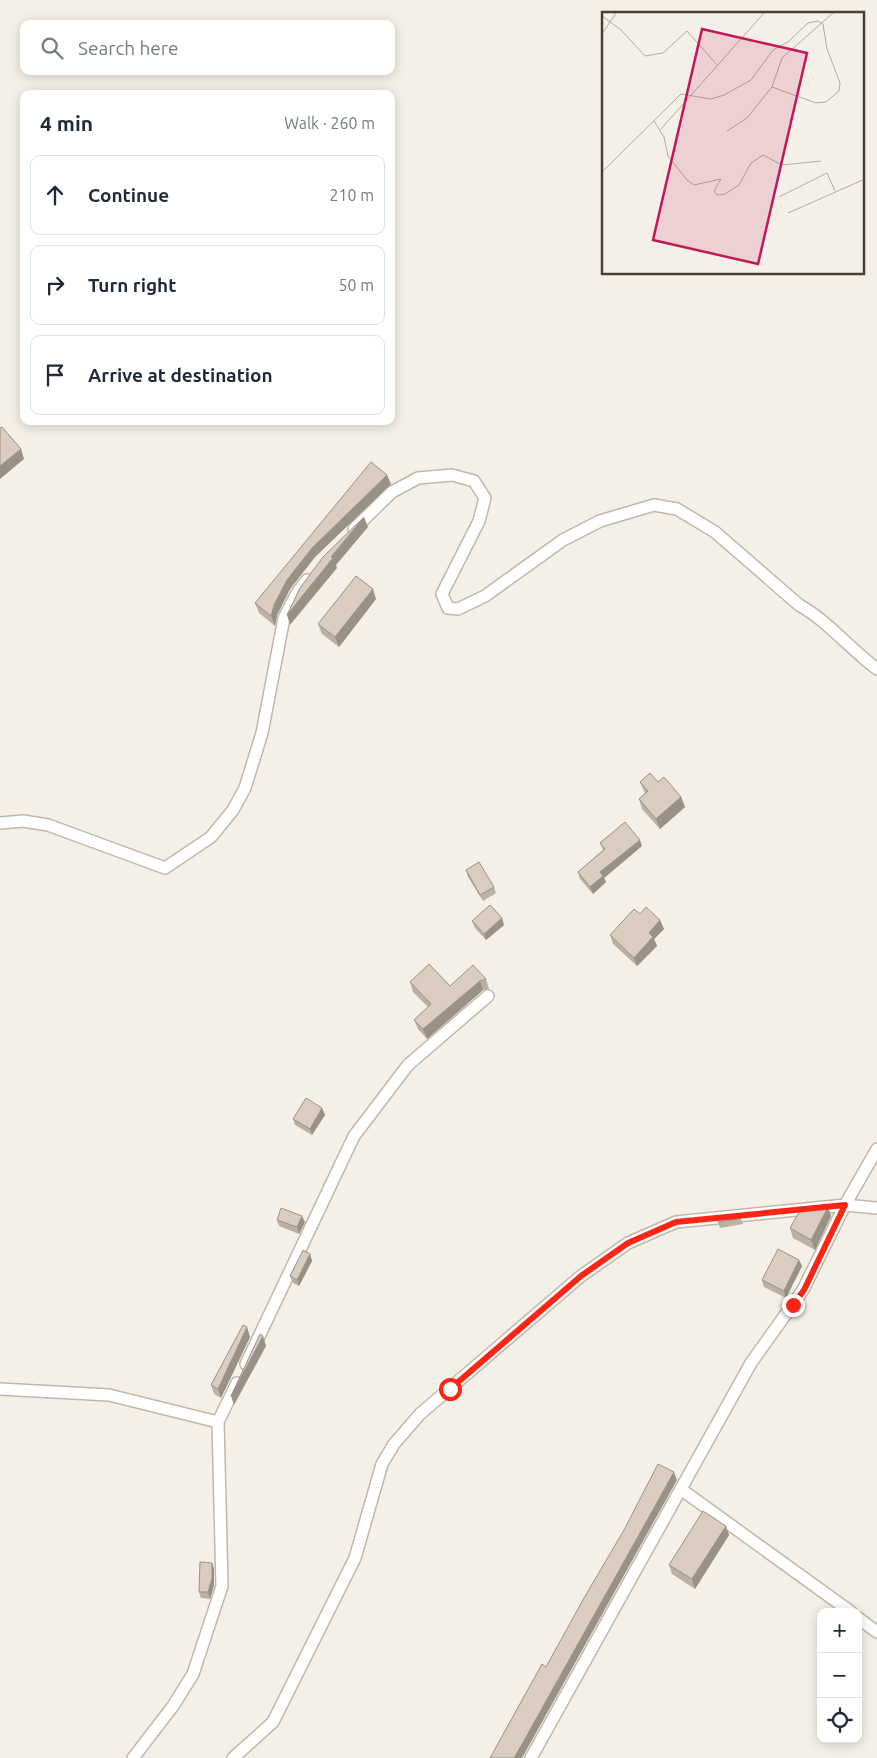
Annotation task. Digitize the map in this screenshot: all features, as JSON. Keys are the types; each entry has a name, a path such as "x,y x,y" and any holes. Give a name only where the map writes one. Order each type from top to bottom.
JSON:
{"street":[{"path":"350,534 392,492 418,478 452,475 474,481 485,498 479,520 442,594 448,608 458,609 485,596 563,540 600,521 654,505 677,508 715,532 799,605 813,613 859,656 877,669"},
{"path":"0,823 23,821 48,825 165,868 211,837 232,810 244,788 262,732 284,618 297,593 315,570"},
{"path":"133,1758 173,1706 193,1674 222,1586 218,1422 354,1136 408,1064 488,996"},
{"path":"531,1758 682,1490 751,1363 804,1290 845,1205 877,1149"},
{"path":"233,1758 273,1722 354,1558 382,1464 394,1444 420,1414 581,1276 628,1243 676,1222 845,1205 877,1208"},
{"path":"0,1389 110,1395 218,1422"},
{"path":"682,1490 844,1608"},
{"path":"862,1621 877,1632"}],"building":[{"path":"2,427 21,449 0,466 0,428"},
{"path":"371,462 387,475 312,548 287,580 274,605 271,616 255,603"},
{"path":"364,517 287,615 300,588 323,557"},
{"path":"356,576 373,589 335,637 318,624"},
{"path":"650,773 658,782 664,777 681,797 656,819 639,799 648,791 640,782"},
{"path":"625,822 640,840 600,872 603,876 590,887 578,872 605,849 600,843"},
{"path":"479,862 494,887 480,895 466,870"},
{"path":"490,905 502,918 484,934 472,921"},
{"path":"646,907 660,920 649,933 653,937 634,958 610,935 634,909 640,914"},
{"path":"429,964 450,986 473,965 486,979 480,981 423,1029 414,1020 431,1004 410,982"},
{"path":"306,1098 322,1108 310,1129 293,1119"},
{"path":"824,1205 828,1207 811,1240 790,1228 802,1207"},
{"path":"281,1208 302,1216 297,1227 277,1220"},
{"path":"740,1216 741,1218 718,1222 717,1219"},
{"path":"778,1249 799,1260 784,1291 762,1280"},
{"path":"303,1250 310,1254 297,1280 290,1276"},
{"path":"243,1325 247,1327 218,1389 211,1385"},
{"path":"260,1334 263,1336 231,1396"},
{"path":"658,1464 674,1472 521,1746 514,1758 490,1758 542,1664 546,1667 624,1530"},
{"path":"703,1511 726,1526 692,1579 669,1565"},
{"path":"200,1562 212,1563 212,1578 208,1592 199,1592"}],"route":[{"path":"450,1389 581,1276 628,1243 676,1222 845,1205 804,1290 793,1305"}]}
